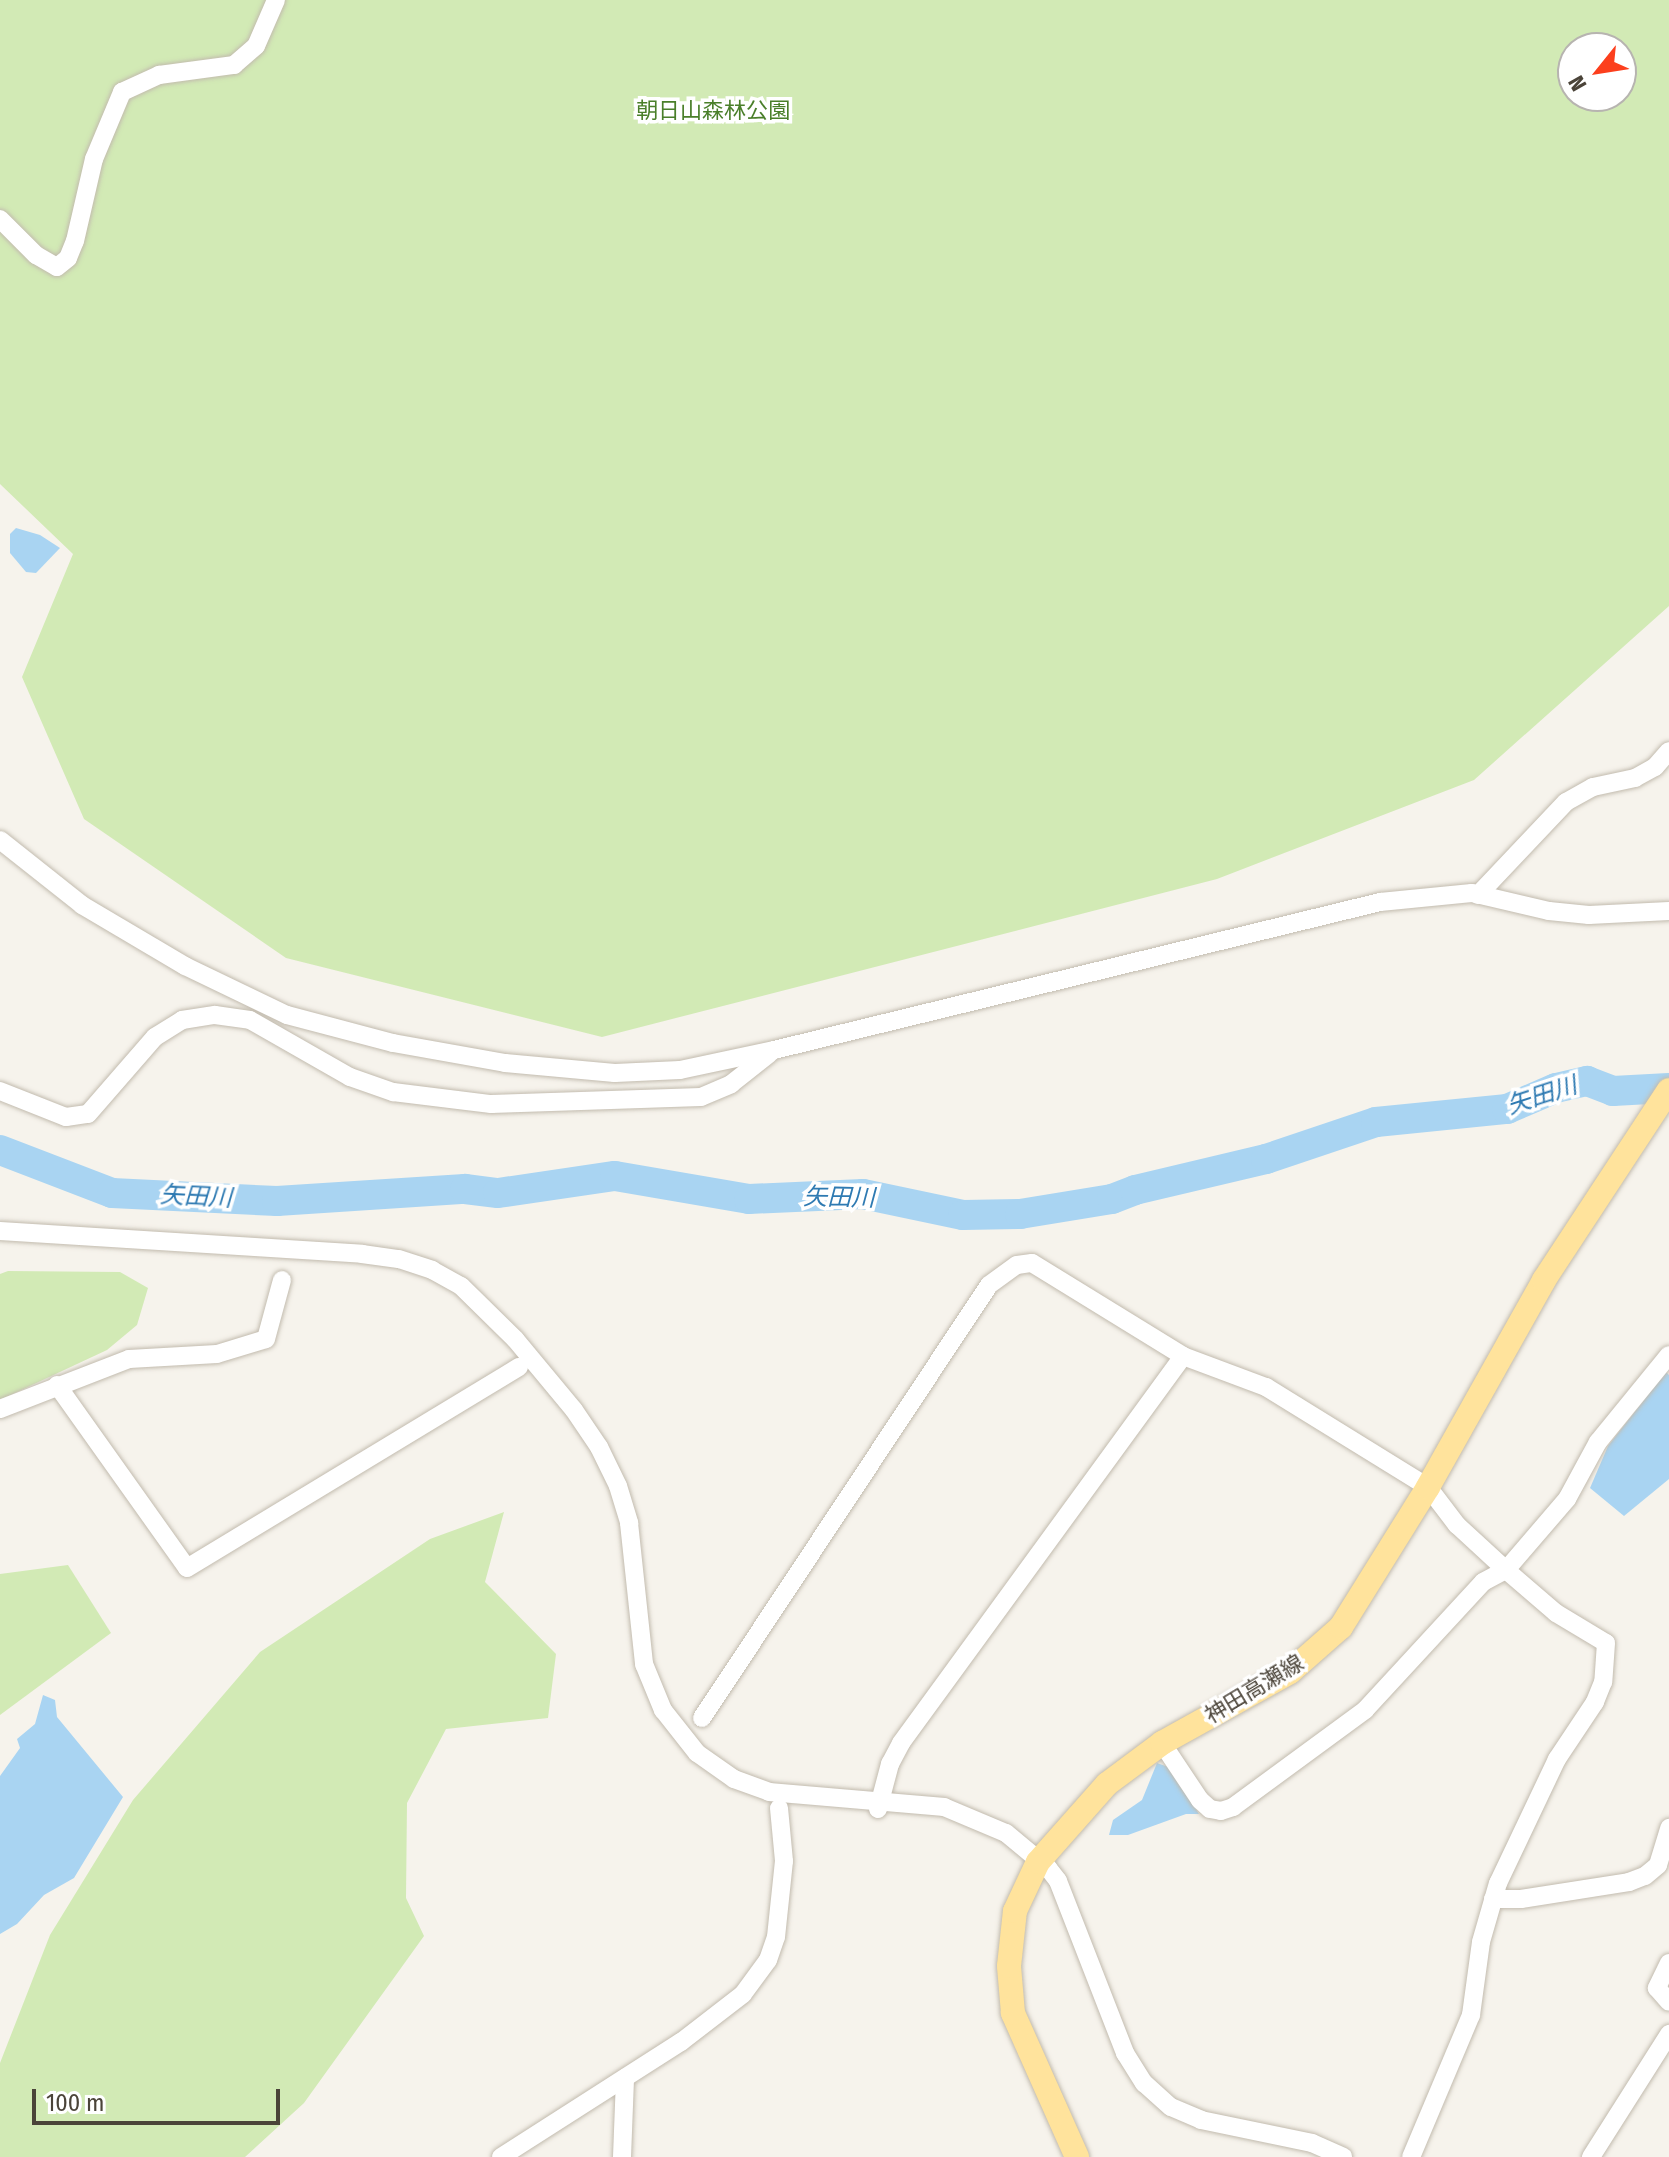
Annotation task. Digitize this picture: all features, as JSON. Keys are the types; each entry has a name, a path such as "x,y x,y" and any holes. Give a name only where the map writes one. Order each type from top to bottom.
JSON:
{"main road":[{"name":"神田高瀬線","path":"1077,2157 1013,2013 1009,1966 1015,1911 1038,1862 1107,1784 1162,1743 1290,1672 1341,1627 1428,1487 1544,1280 1669,1090"}],"street":[{"path":"0,219 36,255 57,267 68,258 75,241 94,159 122,92 159,75 234,65 256,46 276,0"},
{"path":"1478,895 1566,802 1593,787 1635,778 1655,767 1669,751"},
{"path":"0,840 82,905 185,966 287,1015 359,1036 505,1063 615,1073 680,1070 774,1050 1380,902 1478,895 1549,911 1589,915 1669,911"},
{"path":"0,1091 66,1117 88,1114 155,1037 182,1020 215,1015 250,1020 350,1077 393,1092 491,1104 701,1097 731,1084 774,1050"},
{"path":"0,1231 362,1254 399,1259 432,1270 461,1286 498,1321 574,1410 599,1447 618,1486 636,1563 644,1664 653,1690 677,1732 713,1766 751,1786 797,1796 879,1805 944,1807 980,1819 1006,1833 1048,1868 1069,1904 1125,2053 1144,2083 1171,2107 1201,2120 1312,2143 1343,2157"},
{"path":"702,1718 989,1285 1017,1265 1032,1263 1183,1356 1266,1387 1428,1487 1457,1525 1506,1570 1556,1613 1606,1643 1607,1661 1595,1702 1543,1785 1493,1899 1481,1942 1471,2015 1411,2157"},
{"path":"0,1409 129,1359 217,1354 266,1339 282,1280"},
{"path":"1162,1743 1200,1800 1210,1809 1221,1811 1233,1807 1365,1710 1483,1582 1506,1570 1567,1499 1598,1442 1669,1355"},
{"path":"879,1805 890,1764 901,1743 1183,1356"},
{"path":"57,1385 187,1568 519,1367"},
{"path":"501,2157 681,2042 743,1994 768,1960 783,1899 784,1861 779,1808"},
{"path":"1493,1899 1521,1899 1629,1882 1645,1876 1658,1865 1669,1828"},
{"path":"1665,1997 1657,1988 1669,1963"},
{"path":"1591,2157 1669,2034"},
{"path":"622,2157 625,2078"}],"green space":[{"name":"朝日山森林公園","path":"0,0 1669,0 1669,606 1474,780 1217,879 602,1037 286,958 84,819 22,677 73,554 0,484"},
{"path":"8,1271 120,1272 148,1288 137,1325 107,1350 0,1400 0,1274"},
{"path":"504,1512 485,1582 556,1654 548,1718 446,1729 407,1803 406,1898 424,1936 304,2103 245,2157 0,2157 0,2063 50,1935 133,1800 260,1652 430,1539"},
{"path":"68,1565 111,1633 0,1715 0,1574"}],"water":[{"path":"16,528 40,535 60,548 36,573 26,572 10,553 10,534"},
{"path":"1666,1372 1669,1375 1669,1479 1624,1516 1590,1488 1608,1446"},
{"path":"43,1695 55,1700 57,1717 123,1797 74,1878 44,1895 17,1924 0,1934 0,1776 20,1748 17,1739 35,1724"},
{"path":"1157,1763 1171,1768 1199,1814 1186,1814 1128,1835 1109,1835 1113,1820 1142,1800"}],"waterway":[{"name":"矢田川","path":"0,1150 112,1193 277,1201 465,1189 498,1193 615,1176 749,1199 863,1194 963,1215 1020,1214 1112,1199 1135,1190 1266,1159 1376,1122 1507,1109 1556,1088 1587,1081 1613,1091 1669,1088"}]}
